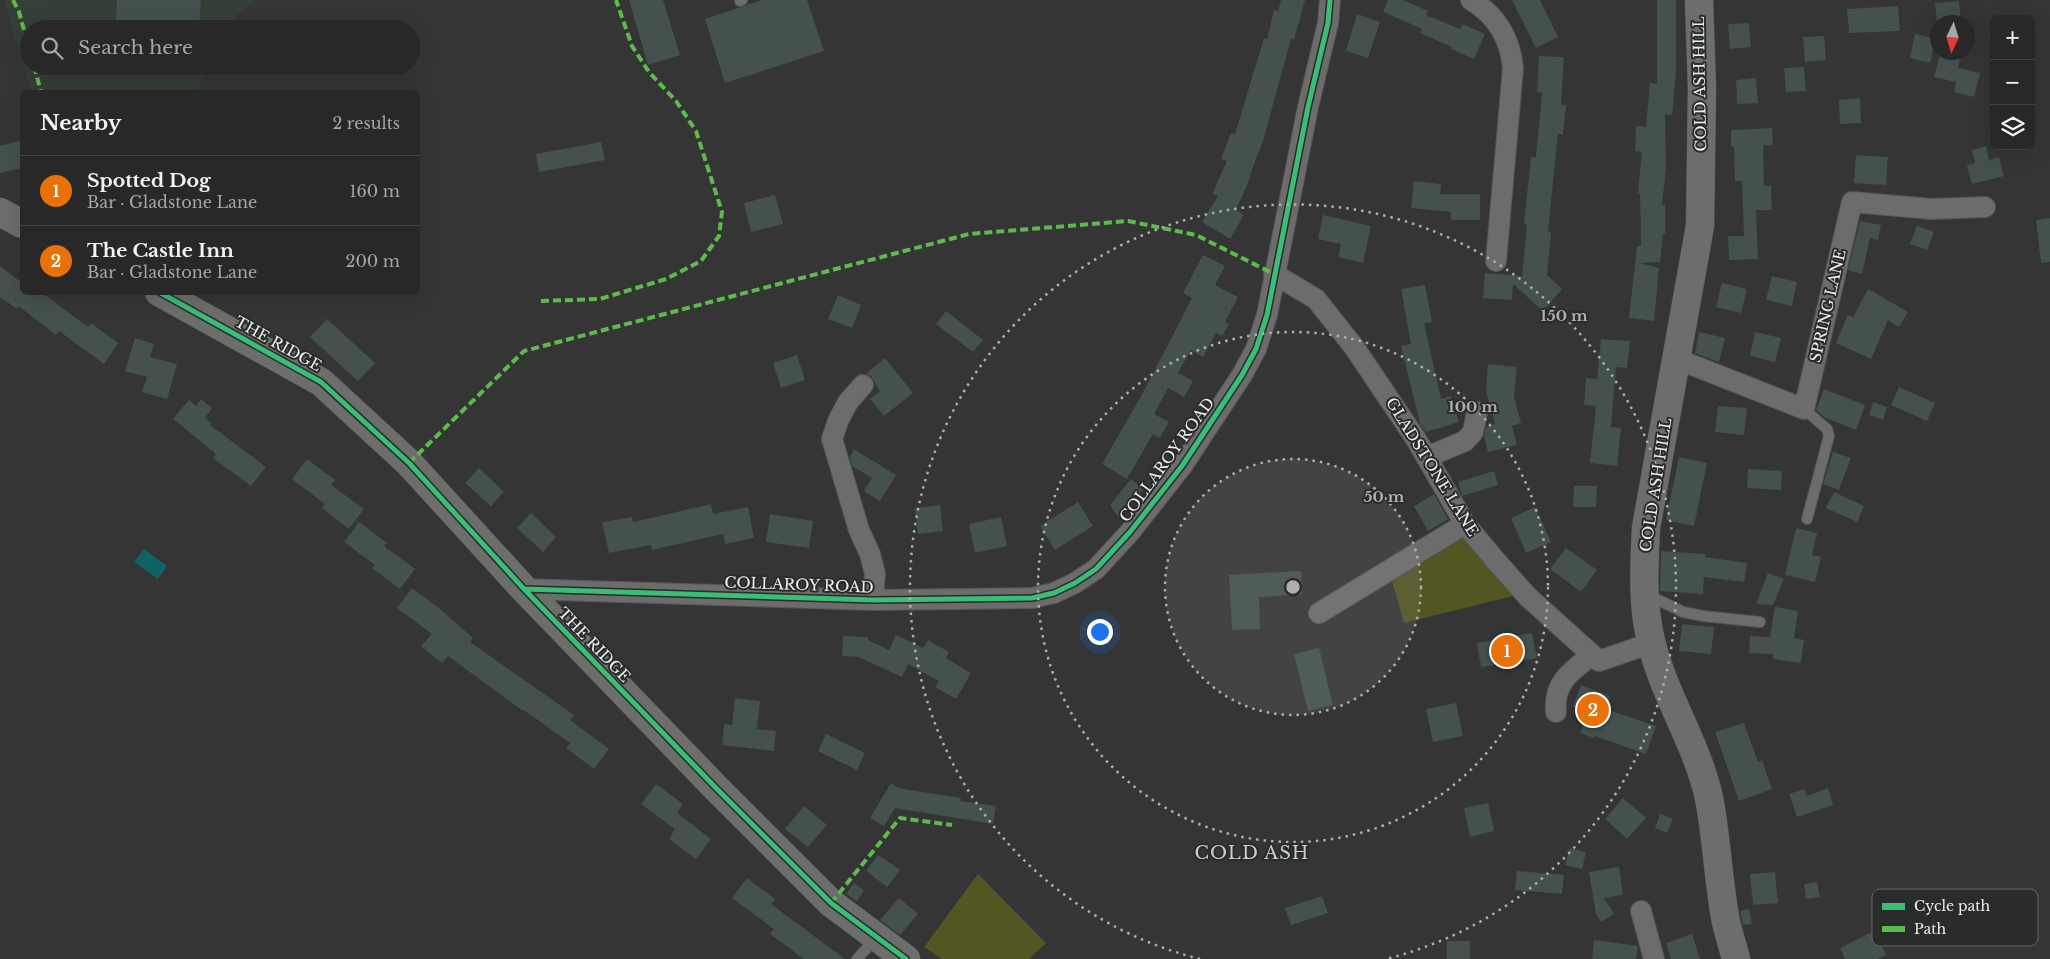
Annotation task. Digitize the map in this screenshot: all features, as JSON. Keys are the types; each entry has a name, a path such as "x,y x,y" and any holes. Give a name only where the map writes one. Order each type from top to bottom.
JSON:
{"street":[{"name":"COLLAROY ROAD","path":"524,589 873,600 1032,598 1054,593 1075,583 1096,569 1130,532 1182,466 1242,375 1256,349 1267,314 1308,107 1328,23 1330,0"},
{"path":"1471,0 1491,15 1499,24 1506,34 1512,52 1513,68 1496,261"},
{"name":"COLD ASH HILL","path":"1698,0 1702,88 1700,226 1646,528 1643,571 1646,615 1651,643 1665,683 1700,765 1709,799 1726,922 1736,959"},
{"name":"SPRING LANE","path":"1804,409 1852,202 1932,209 1985,207"},
{"path":"0,212 20,223"},
{"name":"GLADSTONE LANE","path":"1274,274 1316,300 1354,347 1416,439 1465,524 1528,596 1592,655"},
{"name":"THE RIDGE","path":"165,295 321,382 409,463 524,589 716,788 831,903 906,959"},
{"path":"1677,359 1804,409"},
{"path":"863,385 848,402 838,421 832,439 859,530 870,554 875,574 873,600"},
{"path":"1427,458 1465,440 1473,432 1477,412"},
{"path":"1319,613 1465,524"},
{"path":"1556,712 1555,702 1567,674 1592,655 1599,661 1651,643"},
{"path":"1641,910 1654,959"}],"lane":[{"path":"1804,409 1827,429 1829,436 1807,519"},
{"path":"1645,594 1683,612 1760,622"},
{"path":"857,959 876,937"}],"shaded area":[{"path":"4,0 255,0 232,20 20,20 20,55"},
{"path":"26,75 204,75 197,90 30,90"}],"green space":[{"path":"1467,533 1517,595 1404,623 1392,581"},
{"path":"978,874 1046,943 1029,959 942,959 924,947"}],"water":[{"path":"144,549 167,566 158,579 134,562"}],"building":[{"path":"117,0 201,0 200,20 116,20"},
{"path":"629,0 663,0 680,55 648,65"},
{"path":"762,0 807,0 824,51 725,83 705,19"},
{"path":"1281,0 1305,0 1294,40 1291,39 1263,141 1251,176 1236,210 1244,215 1230,239 1202,222 1218,196 1212,194 1227,161 1221,159 1231,133 1235,134 1264,38 1267,39 1274,10 1278,11"},
{"path":"1388,0 1403,0 1428,11 1426,15 1460,29 1463,24 1485,34 1474,59 1420,33 1422,29 1383,12"},
{"path":"1512,0 1540,0 1558,37 1536,48"},
{"path":"1657,0 1676,0 1676,73 1672,115 1665,114 1666,167 1662,205 1665,205 1665,234 1663,234 1660,262 1640,263 1659,268 1654,321 1629,318 1637,246 1641,246 1640,193 1638,193 1642,152 1635,151 1636,126 1646,127 1650,83 1657,84"},
{"path":"1959,1 1960,15 1936,15 1935,3"},
{"path":"1898,6 1900,31 1849,33 1847,9"},
{"path":"1357,14 1380,22 1368,58 1346,51"},
{"path":"1749,23 1751,47 1730,49 1728,24"},
{"path":"1915,34 1930,38 1930,63 1910,58"},
{"path":"1824,36 1826,60 1805,62 1803,37"},
{"path":"1539,56 1564,57 1561,105 1566,105 1563,134 1558,134 1548,231 1551,232 1547,275 1562,289 1543,311 1513,284 1512,300 1483,298 1485,273 1522,276 1527,224 1524,224 1531,157 1536,157 1542,93 1537,92"},
{"path":"1938,60 1960,60 1958,68 1980,73 1974,97 1954,92 1956,82 1934,77"},
{"path":"1804,67 1806,91 1786,92 1784,68"},
{"path":"1756,78 1758,103 1737,104 1736,80"},
{"path":"1860,98 1861,123 1840,124 1839,100"},
{"path":"1772,128 1773,145 1763,145 1764,186 1771,186 1772,210 1756,210 1758,259 1729,260 1728,236 1744,236 1742,181 1735,181 1734,147 1731,147 1731,130"},
{"path":"20,141 20,168 0,173 0,146"},
{"path":"601,142 605,160 539,172 536,154"},
{"path":"1986,146 1989,160 1999,157 2004,176 1972,184 1967,165 1975,163 1972,150"},
{"path":"1856,155 1888,157 1886,185 1854,183"},
{"path":"1414,181 1441,184 1440,194 1480,194 1480,220 1451,220 1451,212 1411,208"},
{"path":"775,195 783,224 751,232 744,203"},
{"path":"1323,215 1371,226 1363,263 1338,257 1341,244 1318,239"},
{"path":"2050,218 2050,262 2041,263 2036,220"},
{"path":"1860,221 1881,225 1878,240 1870,238 1862,274 1848,270"},
{"path":"1917,226 1934,232 1927,250 1910,244"},
{"path":"1203,255 1225,266 1215,285 1238,297 1225,322 1229,324 1222,336 1216,333 1203,357 1191,350 1178,373 1193,381 1184,397 1168,388 1154,414 1169,422 1160,438 1153,434 1127,479 1102,464 1145,389 1192,298 1183,293"},
{"path":"0,266 20,281 20,295 45,295 88,327 91,323 118,343 104,364 59,331 56,335 19,306 17,309 0,297"},
{"path":"1772,276 1797,282 1792,306 1766,300"},
{"path":"1722,283 1747,289 1741,313 1716,307"},
{"path":"1425,285 1432,322 1424,323 1441,399 1451,396 1459,422 1426,432 1420,424 1401,346 1411,344 1401,289"},
{"path":"1868,289 1908,312 1899,327 1888,320 1871,359 1836,343 1848,315 1853,317"},
{"path":"838,295 861,305 852,328 828,319"},
{"path":"946,311 983,340 973,352 936,324"},
{"path":"327,319 375,363 358,381 310,337"},
{"path":"1699,332 1725,338 1719,362 1695,353"},
{"path":"1755,332 1781,338 1775,362 1750,356"},
{"path":"135,338 154,344 150,357 177,364 167,399 142,392 147,377 125,371"},
{"path":"1601,339 1630,341 1627,368 1616,367 1611,427 1621,428 1617,466 1590,463 1596,406 1584,405 1586,378 1597,379"},
{"path":"797,355 805,380 781,388 773,363"},
{"path":"885,358 913,393 884,416 870,399 880,391 871,376 866,374"},
{"path":"1488,364 1517,367 1514,397 1521,423 1512,426 1517,445 1488,452 1484,436 1486,427 1495,424 1486,391"},
{"path":"1899,387 1935,403 1927,421 1891,405"},
{"path":"1824,389 1865,405 1856,430 1824,417 1816,410"},
{"path":"201,399 212,408 205,418 212,423 210,425 266,467 251,486 213,458 216,454 173,419 189,400 196,406"},
{"path":"1873,402 1887,407 1883,420 1869,415"},
{"path":"1718,406 1747,408 1744,435 1715,432"},
{"path":"854,449 896,475 880,501 864,491 872,478 852,466 850,457"},
{"path":"1833,452 1851,458 1839,490 1823,484"},
{"path":"1679,457 1707,463 1694,526 1666,520"},
{"path":"307,459 335,480 331,485 364,509 349,529 322,508 325,504 292,479"},
{"path":"479,468 504,492 491,506 465,483"},
{"path":"1748,469 1782,471 1781,490 1747,488"},
{"path":"1494,471 1498,485 1462,496 1458,482"},
{"path":"1131,479 1143,489 1119,518 1110,505"},
{"path":"1574,486 1597,486 1596,507 1573,507"},
{"path":"1834,492 1864,506 1857,522 1826,508"},
{"path":"1434,494 1448,519 1428,531 1414,506"},
{"path":"1078,502 1093,526 1055,550 1040,526"},
{"path":"711,504 713,514 748,507 754,538 725,544 723,534 652,550 651,545 609,553 602,522 632,517 633,522"},
{"path":"940,505 943,531 918,534 915,508"},
{"path":"1535,507 1551,542 1526,553 1511,518"},
{"path":"531,513 556,537 543,552 517,528"},
{"path":"770,514 813,521 809,548 766,542"},
{"path":"1001,517 1007,546 975,553 969,524"},
{"path":"359,522 387,543 384,546 415,569 400,589 372,568 375,565 344,542"},
{"path":"1796,528 1817,533 1812,555 1821,557 1815,582 1785,575"},
{"path":"1566,548 1597,570 1581,592 1550,569"},
{"path":"1661,551 1706,554 1705,557 1747,563 1744,582 1704,577 1703,594 1660,591"},
{"path":"1301,571 1302,594 1259,597 1260,629 1232,630 1229,575"},
{"path":"1768,573 1784,579 1773,605 1756,604"},
{"path":"412,588 440,609 473,638 470,642 574,715 570,720 609,749 594,769 566,748 570,743 524,710 448,656 442,663 421,646 432,634 397,608"},
{"path":"1775,607 1798,611 1794,638 1804,640 1801,663 1773,659 1773,654 1749,653 1750,636 1770,637"},
{"path":"1682,624 1714,627 1711,654 1679,651"},
{"path":"1532,633 1537,658 1481,667 1477,643"},
{"path":"896,635 923,648 928,640 949,652 946,658 971,673 956,699 935,687 939,681 908,664 902,677 858,657 842,656 843,636 868,637 868,640 889,650"},
{"path":"1319,648 1333,705 1308,711 1294,654"},
{"path":"1581,685 1610,696 1606,709 1656,726 1646,754 1595,736 1594,738 1580,733 1588,713 1573,707"},
{"path":"735,698 760,701 757,729 776,731 774,751 722,745 724,724 732,725"},
{"path":"1456,703 1463,736 1433,742 1426,709"},
{"path":"1744,723 1758,762 1762,760 1772,789 1739,801 1715,732"},
{"path":"826,734 865,753 857,770 818,751"},
{"path":"891,783 898,788 961,798 960,801 996,806 993,824 895,808 884,826 870,818"},
{"path":"656,784 683,804 677,813 711,839 696,859 669,839 675,829 641,804"},
{"path":"1828,788 1833,805 1797,817 1789,794 1804,789 1807,796"},
{"path":"1623,798 1646,818 1627,839 1605,819"},
{"path":"1488,803 1494,831 1470,837 1464,808"},
{"path":"804,806 827,825 808,847 785,829"},
{"path":"1660,814 1673,819 1667,833 1655,828"},
{"path":"1570,848 1586,852 1582,869 1565,865"},
{"path":"878,855 900,870 887,887 866,871"},
{"path":"1619,867 1623,895 1604,898 1614,914 1601,922 1596,914 1589,872"},
{"path":"1517,871 1564,875 1562,894 1515,890"},
{"path":"1775,872 1778,903 1753,905 1750,874"},
{"path":"747,878 775,899 771,904 845,959 804,959 770,934 774,929 732,898"},
{"path":"1817,882 1820,897 1806,899 1804,884"},
{"path":"854,883 864,890 857,901 846,894"},
{"path":"1322,896 1328,913 1291,925 1285,908"},
{"path":"899,898 918,914 900,935 880,920"},
{"path":"1749,909 1752,924 1743,925 1740,911"},
{"path":"1872,932 1872,946 1882,946 1886,955 1878,959 1845,959 1840,948"},
{"path":"1692,934 1700,959 1671,959 1666,943"},
{"path":"1594,940 1638,946 1636,959 1592,959"},
{"path":"1447,941 1470,941 1470,959 1447,959"}],"marked path":[{"path":"13,0 21,20"},
{"path":"541,301 600,299 666,279 701,261 719,236 722,212 696,131 676,101 649,72 632,46 616,0"},
{"path":"36,75 40,90"},
{"path":"409,463 524,351 969,234 1128,221 1196,235 1274,274"},
{"path":"831,903 900,818 952,825"}],"cycle path":[{"path":"524,589 873,600 1032,598 1054,593 1075,583 1096,569 1130,532 1182,466 1242,375 1256,349 1267,315 1308,107 1328,23 1330,0"},
{"path":"164,295 321,382 409,463 524,589 716,788 831,903 906,959"}],"place":[{"name":"Spotted Dog","path":"1507,651"},
{"name":"The Castle Inn","path":"1593,710"}],"district":[{"name":"COLD ASH","path":"1252,853"}]}
